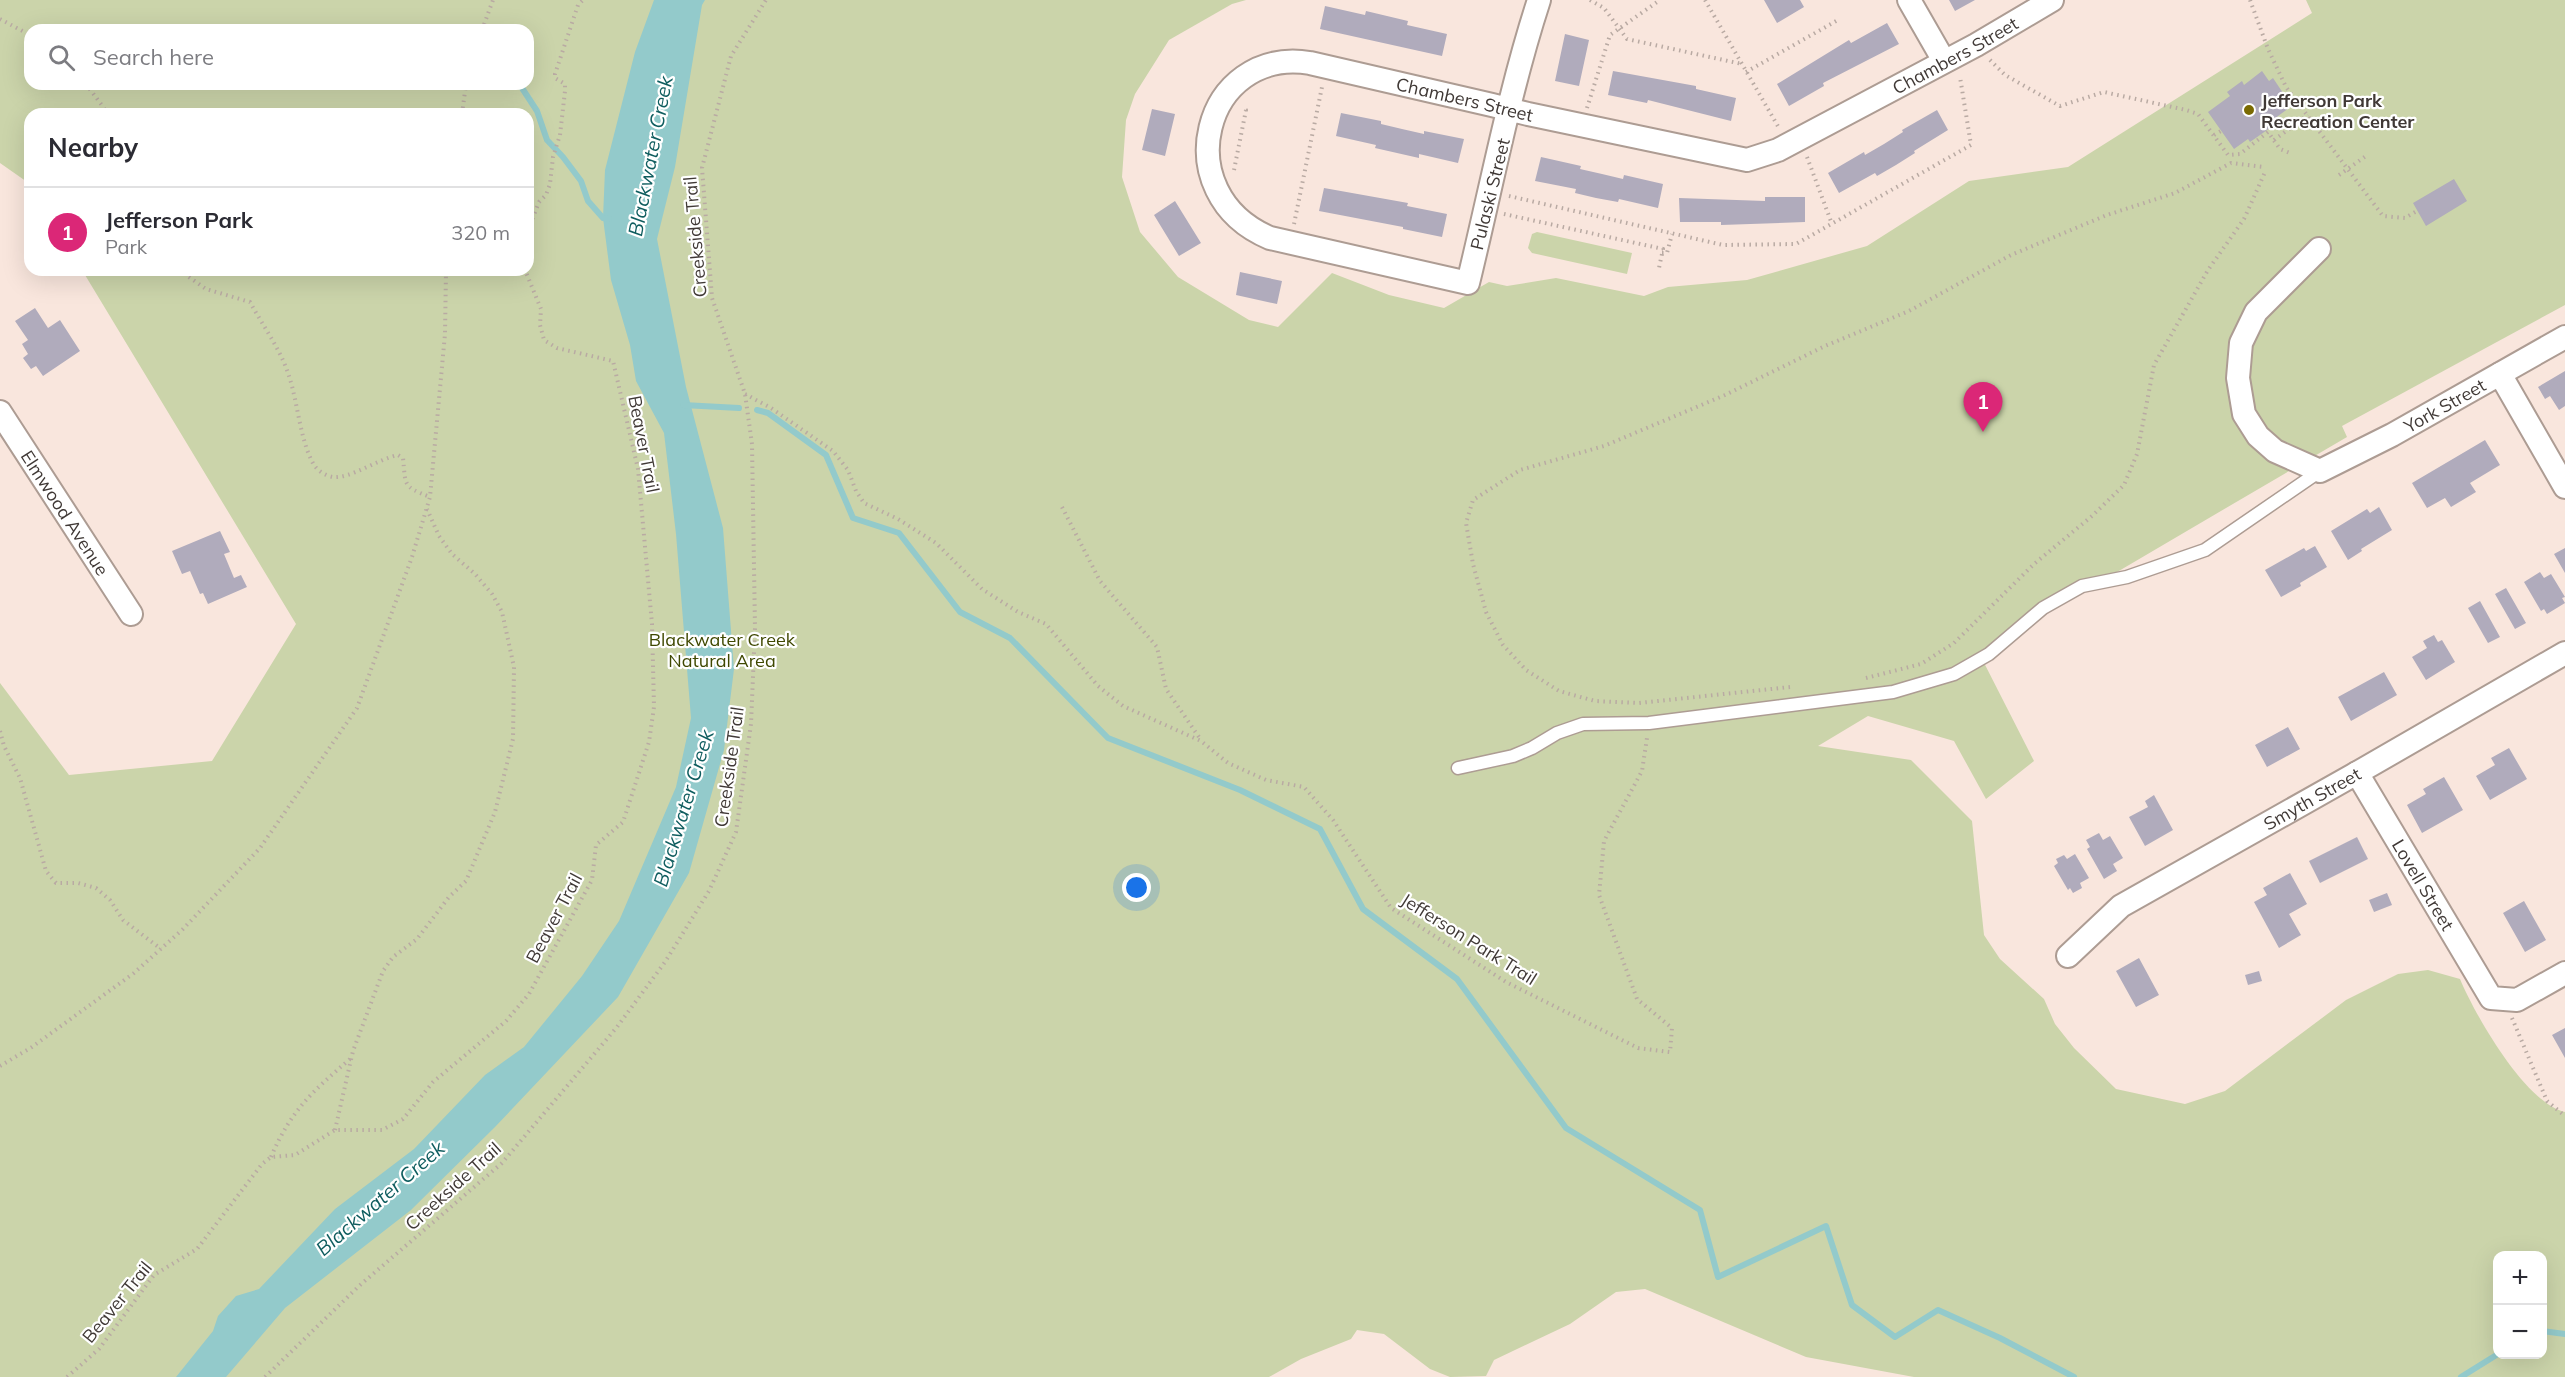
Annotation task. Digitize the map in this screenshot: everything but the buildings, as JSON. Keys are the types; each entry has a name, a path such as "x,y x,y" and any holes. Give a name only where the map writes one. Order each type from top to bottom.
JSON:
{"street":[{"name":"Pulaski Street","path":"1468,283 1539,0"},
{"path":"1909,0 1951,65"},
{"name":"Chambers Street","path":"1468,283 1270,238 1255,232 1229,211 1212,182 1207,149 1209,132 1220,104 1240,81 1266,66 1295,60 1510,110 1747,160 1778,150 1951,65 2052,0"},
{"path":"2319,249 2256,312 2241,343 2238,378 2244,414 2258,436 2276,452 2320,471"},
{"name":"York Street","path":"2320,471 2392,435 2565,336"},
{"path":"2500,374 2565,487"},
{"name":"Elmwood Avenue","path":"0,412 131,614"},
{"name":"Smyth Street","path":"2068,956 2121,906 2565,653"},
{"name":"Lovell Street","path":"2357,773 2498,999"},
{"path":"2498,999 2517,1000 2565,973"}],"lane":[{"path":"1458,768 1513,756 1557,733 1583,724 1649,723 1893,692 1954,674 1989,654 2043,608 2082,586 2127,577 2205,550 2320,471"}],"path":[{"path":"484,24 493,0"},
{"path":"534,214 550,184 553,157 560,135 565,84 555,78 555,74 575,14 583,0"},
{"name":"Creekside Trail","path":"265,1377 359,1286 502,1163 617,1027 665,962 709,891 736,832 751,724 755,628 752,444 745,394 712,298 702,168 731,56 766,0"},
{"path":"1590,0 1604,8 1627,39 1742,64"},
{"path":"1586,112 1610,35 1660,0"},
{"path":"1705,0 1782,134"},
{"path":"2250,0 2279,74 2383,216 2405,218 2417,211"},
{"path":"0,19 24,32"},
{"path":"1746,72 1839,20"},
{"path":"1984,55 2005,75 2061,106 2104,92 2199,114 2228,155 2240,154 2268,132 2280,149 2290,153"},
{"path":"1507,196 1723,245 1796,244 1971,145 1951,65"},
{"path":"1293,227 1322,87"},
{"path":"91,90 102,108"},
{"path":"463,108 465,90"},
{"path":"1225,172 1233,170 1246,110 1239,104"},
{"path":"2274,140 2307,115"},
{"path":"2214,135 2221,130"},
{"path":"2339,175 2366,156"},
{"path":"1807,157 1832,224"},
{"path":"1794,687 1639,703 1595,702 1559,691 1526,670 1503,645 1486,612 1473,564 1466,523 1473,500 1520,470 1604,446 1725,395 1825,346 1909,311 2011,255 2107,215 2175,193 2231,163 2265,169 2244,219 2208,270 2154,365 2137,454 2124,484 2092,516 2034,564 1954,643 1921,664 1860,679"},
{"path":"1503,213 1663,249 1659,268"},
{"path":"1662,253 1667,253 1672,234"},
{"path":"188,276 206,289 250,302 288,373 307,444 314,464 322,473 335,477 346,477 366,466 398,455 403,458 404,481 408,488 430,496"},
{"path":"0,1066 32,1047 125,980 161,949 260,848 357,708 412,557 430,496 445,334 446,276"},
{"name":"Beaver Trail","path":"335,1130 382,1130 403,1119 433,1082 506,1021 529,994 592,880 596,844 623,822 649,742 654,707 652,624 638,469 613,361 557,348 544,340 540,325 541,309 527,276"},
{"name":"Jefferson Park Trail","path":"745,394 771,408 833,451 848,470 856,491 864,503 898,519 936,543 982,590 1018,612 1046,624 1098,686 1123,706 1202,741 1228,763 1266,780 1304,787 1333,820 1391,908 1506,982 1638,1048 1670,1052 1672,1028 1637,999 1599,895 1604,841 1642,771 1646,747"},
{"path":"1062,507 1101,581 1157,647 1166,690 1202,741"},
{"path":"351,1058 307,1096 282,1133 272,1157 295,1155 335,1130 351,1058 363,1019 383,971 393,957 417,939 449,897 466,881 495,813 513,739 514,668 502,612 492,594 475,574 452,554 439,536 427,508"},
{"path":"0,731 4,746 20,778 46,871 56,883 78,883 96,888 110,900 123,920 161,949"},
{"path":"2498,999 2547,1101 2565,1116"},
{"name":"Beaver Trail","path":"67,1377 99,1349 154,1275 165,1266 197,1249 262,1164 272,1157"}],"green space":[{"name":"Blackwater Creek Natural Area","path":"0,0 1246,0 1232,4 1169,40 1135,94 1126,120 1122,177 1140,232 1178,277 1249,320 1278,327 1332,273 1389,295 1444,308 1489,282 1507,286 1556,278 1644,296 1668,287 1747,280 1867,246 1969,181 2068,167 2312,13 2306,0 2565,0 2565,305 2342,426 2347,437 1979,653 2034,761 1986,799 1954,741 1868,716 1818,746 1911,760 1972,821 1984,935 2000,959 2044,999 2055,1024 2074,1048 2116,1089 2185,1104 2225,1091 2346,1000 2398,974 2428,970 2460,979 2477,1014 2519,1076 2534,1093 2550,1105 2565,1112 2565,1377 1914,1377 1806,1357 1645,1289 1616,1292 1570,1324 1494,1360 1486,1376 1450,1377 1430,1369 1384,1334 1357,1330 1351,1339 1301,1359 1269,1377 0,1377 0,683 69,775 212,761 296,624 86,276 534,276 534,108 24,108 24,180 0,163"},
{"path":"1537,232 1632,253 1627,274 1532,253 1528,248 1532,234"}],"water":[{"name":"Blackwater Creek","path":"654,0 705,0 702,5 675,167 657,239 686,387 723,528 734,669 724,750 689,873 618,997 495,1127 411,1210 285,1308 226,1377 176,1377 213,1331 218,1316 236,1296 259,1289 335,1209 414,1149 485,1075 524,1047 582,976 619,921 676,787 691,718 676,534 664,433 636,381 630,345 611,280 603,218 605,170 635,52"}],"waterway":[{"path":"523,90 537,111 547,140 581,181 588,201 603,218 609,219"},
{"path":"683,405 739,408"},
{"path":"757,410 768,413 826,455 853,518 899,533 960,612 1010,638 1108,738 1240,790 1320,829 1363,909 1457,979 1566,1128 1700,1210 1718,1277 1826,1226 1852,1305 1895,1337 1938,1310 2000,1338 2074,1377"},
{"path":"2547,1332 2565,1334"},
{"path":"2461,1377 2493,1357"}],"place":[{"name":"Jefferson Park Recreation Center","path":"2249,110"},
{"name":"Jefferson Park","path":"1983,432"}]}
